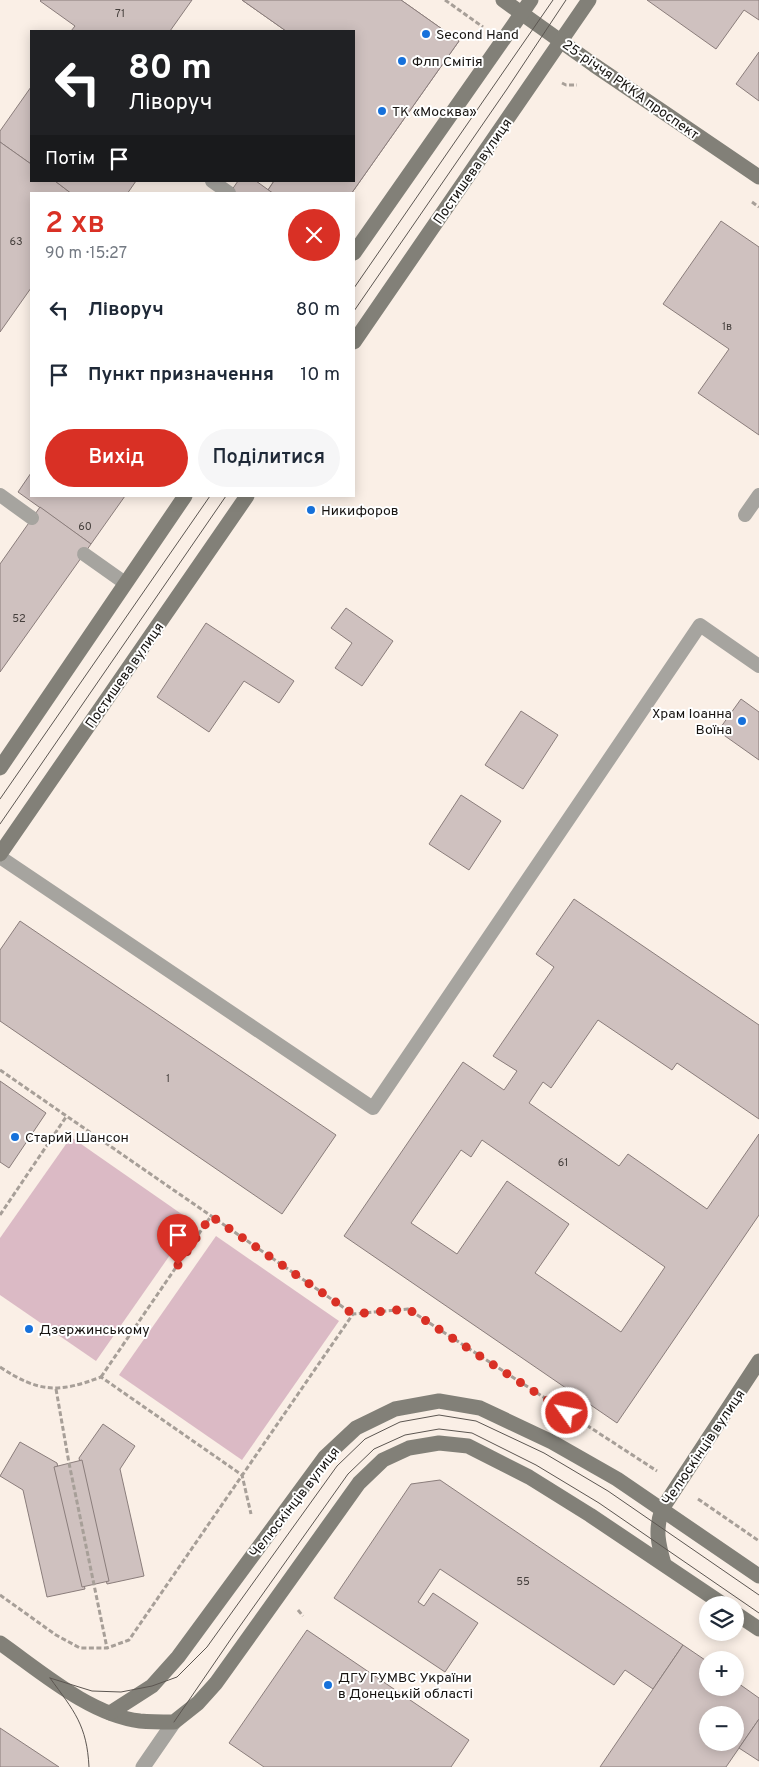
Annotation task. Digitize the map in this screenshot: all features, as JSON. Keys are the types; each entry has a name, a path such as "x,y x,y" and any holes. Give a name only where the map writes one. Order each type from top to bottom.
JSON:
{"street":[{"name":"25-річчя РККА проспект","path":"503,0 759,177"},
{"path":"355,252 531,0"},
{"name":"Постишева вулиця","path":"355,341 589,0"},
{"path":"0,768 184,497"},
{"name":"Постишева вулиця","path":"0,856 246,497"},
{"name":"Челюскінців вулиця","path":"110,1713 152,1686 178,1657 326,1457 356,1428 395,1409 439,1401 480,1408 552,1442 617,1478 662,1509 759,1362"},
{"path":"143,1767 174,1722 198,1703 216,1683 359,1483 383,1460 409,1448 439,1443 468,1446 529,1477 711,1596"},
{"path":"664,1564 657,1524 662,1509 759,1576"},
{"path":"744,1619 759,1629"},
{"path":"0,1642 81,1699 110,1713 139,1721 174,1722"}],"lane":[{"path":"213,182 226,192"},
{"path":"0,495 32,518"},
{"path":"745,515 759,495"},
{"path":"84,554 125,583"},
{"path":"0,856 372,1108 700,625 759,666"}],"path":[{"path":"0,1070 353,1314 408,1309 678,1485 759,1541"},
{"path":"0,1215 66,1117"},
{"path":"0,1368 15,1377 31,1383 56,1389 80,1385 101,1377 211,1216"},
{"path":"0,1595 56,1634 80,1648 107,1648 129,1640 353,1314"},
{"path":"101,1377 242,1475 257,1548"},
{"path":"56,1389 69,1463 107,1648"},
{"path":"283,1589 303,1616"}],"shaded area":[{"path":"71,1137 193,1222 96,1361 0,1295 0,1238"},
{"path":"216,1236 339,1321 242,1460 119,1375"}],"building":[{"path":"192,0 171,30 72,30 75,26 40,1"},
{"name":"ТК «Москва»","path":"242,0 401,0 459,41 352,192 271,192 268,190 273,182 355,182 355,30 285,30"},
{"name":"ТК «Москва»","path":"242,0 401,0 459,41 352,192 271,192 268,190 273,182 355,182 355,30 285,30"},
{"path":"647,0 759,0 759,20 744,10 716,49"},
{"path":"759,52 759,101 736,84"},
{"path":"30,88 30,163 0,142 0,131"},
{"path":"0,142 30,163 30,182 56,182 69,192 30,192 30,289 0,332"},
{"path":"56,182 135,182 128,192 69,192"},
{"path":"237,182 257,182 271,192 230,192"},
{"path":"721,221 759,247 759,435 698,393 729,349 663,304"},
{"path":"30,474 30,497 124,497 91,544 18,492"},
{"path":"40,507 91,544 0,672 0,564"},
{"path":"346,608 393,641 362,686 335,668 352,643 331,628"},
{"path":"206,623 294,681 279,703 244,681 209,732 157,697"},
{"name":"Храм Іоанна Воїна","path":"741,699 759,712 759,760 718,731"},
{"path":"521,711 558,735 523,789 485,765"},
{"path":"461,795 501,821 469,870 429,844"},
{"path":"574,899 759,1025 759,1119 677,1063 672,1070 598,1020 551,1088 543,1082 529,1103 619,1166 628,1154 707,1209 759,1134 759,1215 617,1423 344,1236 463,1062 504,1090 517,1071 493,1056 554,967 536,954","holes":["482,1140 665,1267 621,1332 535,1273 569,1224 507,1181 457,1254 411,1223 461,1150 471,1157"]},
{"path":"20,921 336,1135 282,1214 0,1021 0,950"},
{"name":"Старий Шансон","path":"0,1081 46,1113 9,1168 0,1162"},
{"path":"103,1424 135,1446 120,1469 144,1576 107,1584 79,1458"},
{"path":"20,1442 57,1463 85,1589 47,1597 23,1490 0,1476"},
{"path":"82,1460 109,1581 82,1587 54,1467"},
{"path":"440,1480 683,1645 653,1689 625,1670 614,1685 440,1569 418,1602 424,1606 433,1593 478,1623 445,1672 334,1598 411,1484"},
{"name":"ДГУ ГУМВС України в Донецькій області","path":"307,1630 469,1740 451,1767 264,1767 229,1743"},
{"path":"683,1645 699,1656 699,1696 744,1696 744,1687 759,1698 759,1719 744,1741 744,1706 699,1706 699,1751 737,1751 726,1767 600,1767"},
{"path":"759,1719 759,1761 744,1751 744,1741"},
{"path":"0,1728 59,1767 0,1767"}],"tram line":[{"path":"355,287 553,0"},
{"path":"355,310 566,0"},
{"path":"0,799 209,497"},
{"path":"0,824 225,497"},
{"path":"50,1678 92,1691 121,1692 152,1686 177,1677 207,1647 337,1466 365,1439 400,1422 439,1415 476,1421 544,1453 608,1491 759,1595"},
{"path":"174,1722 348,1474 374,1449 405,1435 439,1429 472,1433 536,1465 599,1503 759,1613"},
{"path":"50,1678 78,1719 88,1752 89,1767"}],"place":[{"name":"Second Hand","path":"426,34"},
{"name":"Флп Смітія","path":"402,61"},
{"name":"ТК «Москва»","path":"382,111"},
{"name":"Никифоров","path":"311,510"},
{"name":"Храм Іоанна Воїна","path":"742,721"},
{"name":"Старий Шансон","path":"15,1137"},
{"name":"Дзержинському","path":"29,1329"},
{"name":"ДГУ ГУМВС України в Донецькій області","path":"328,1685"}],"route":[{"path":"178,1265 211,1216 353,1314 408,1309 567,1413"}]}
